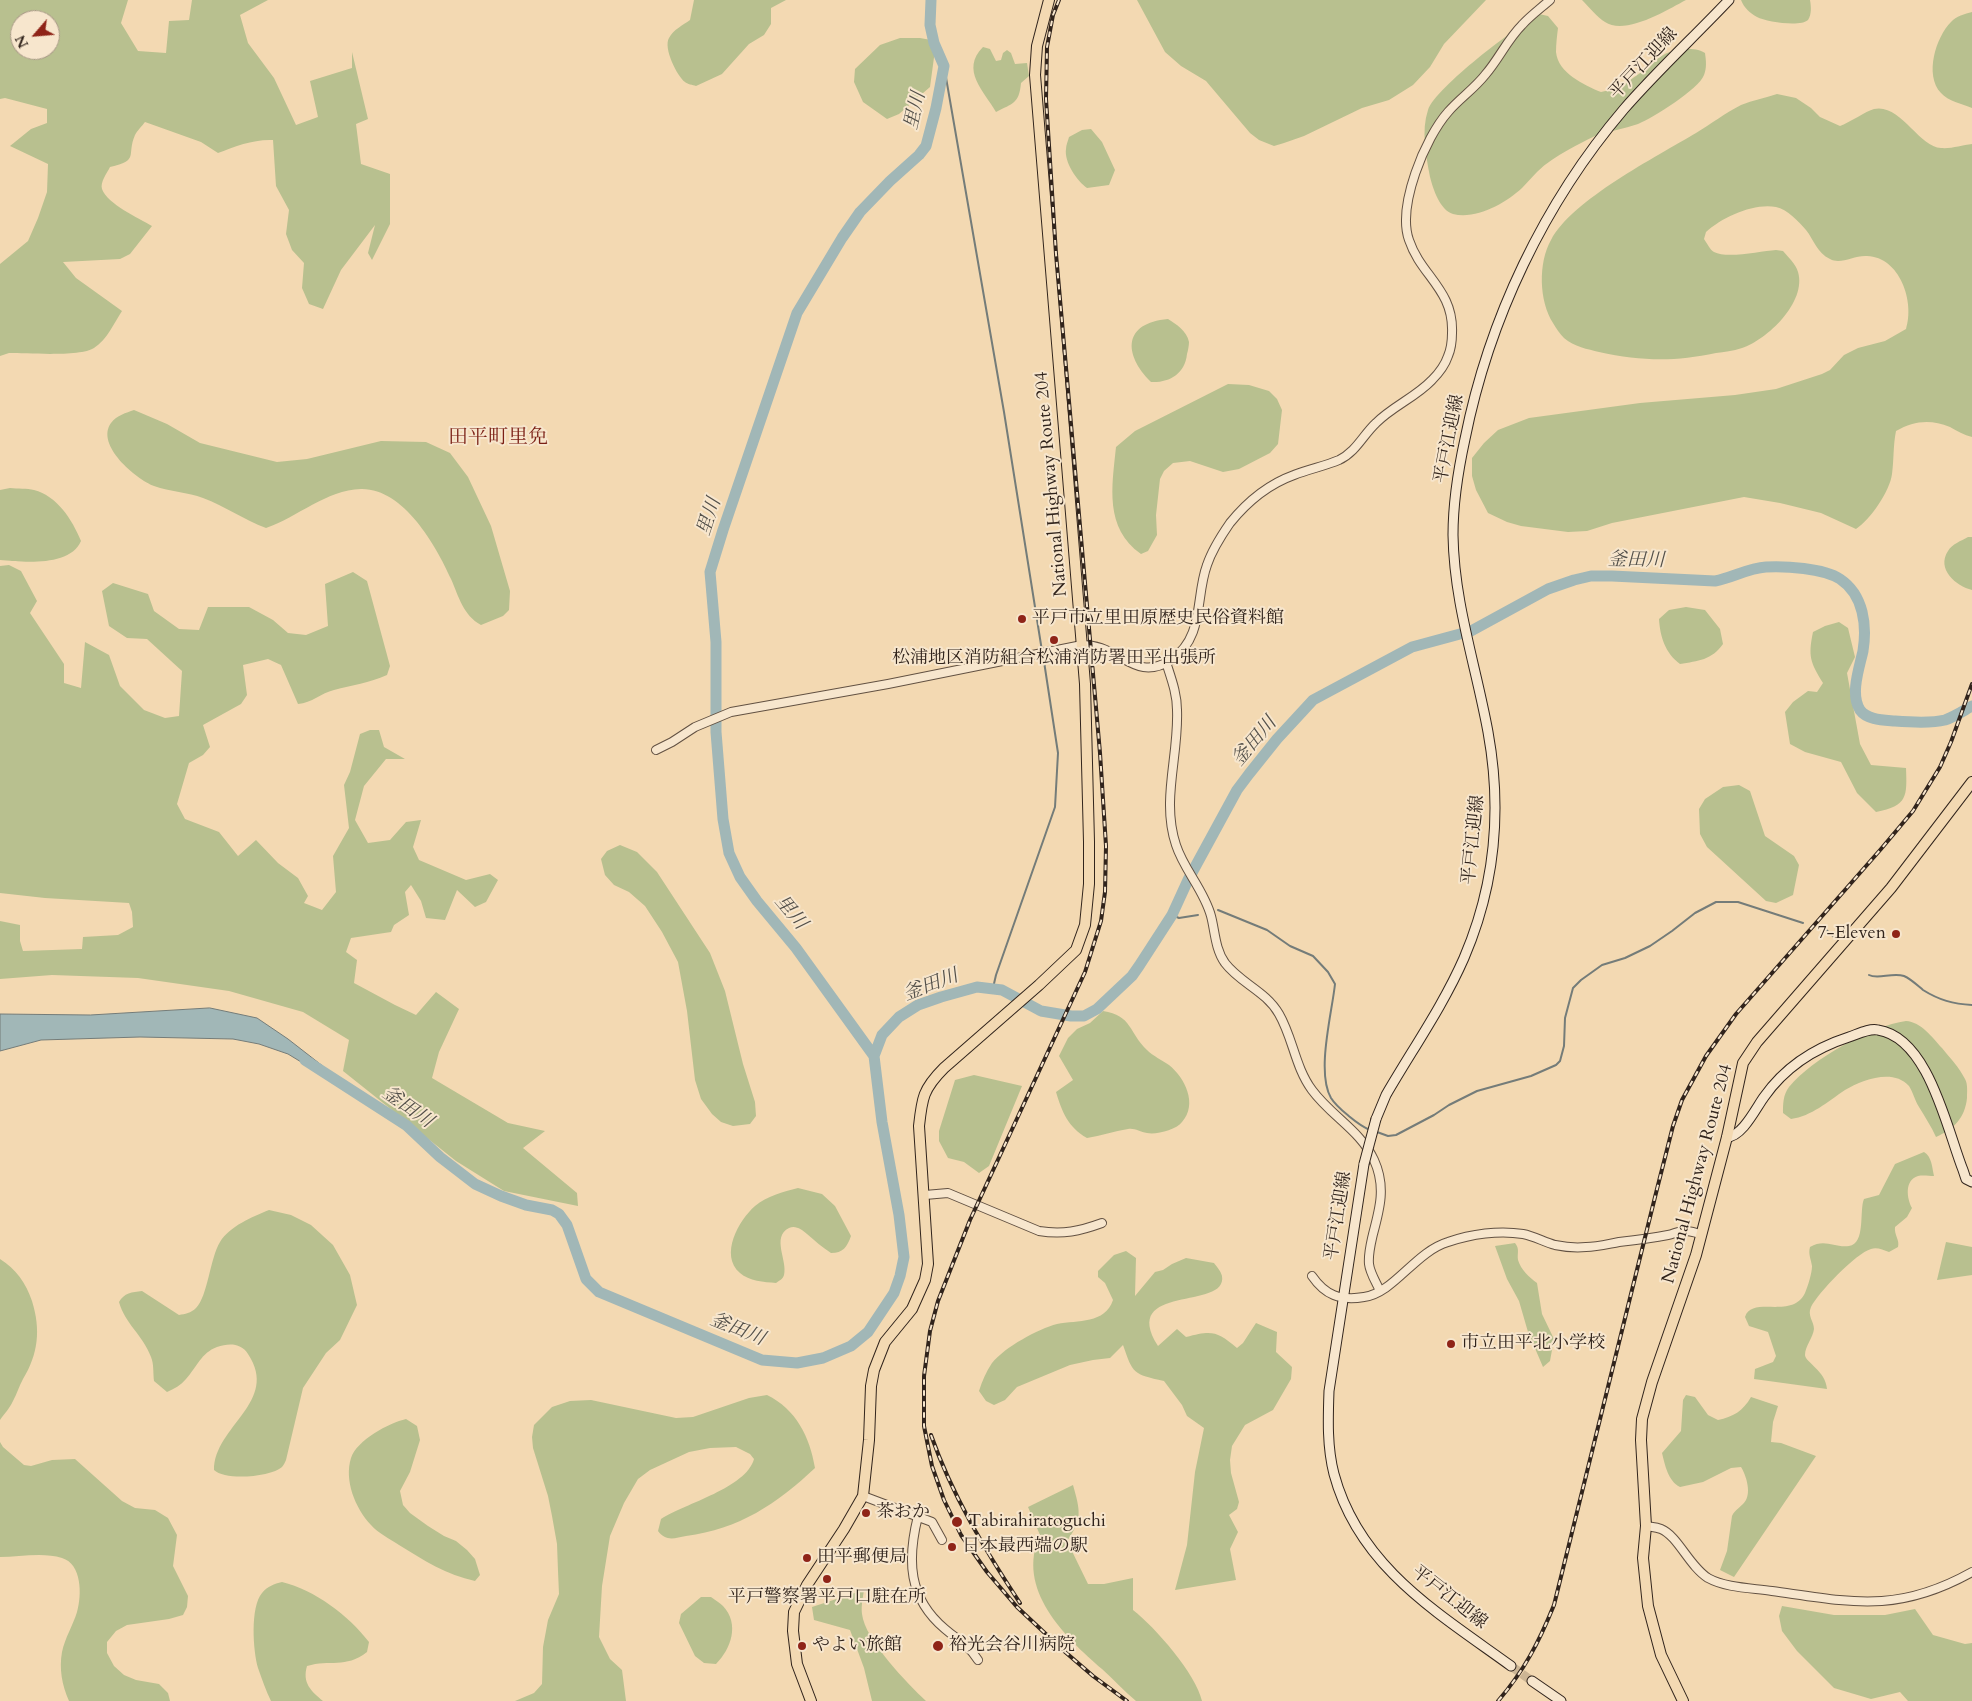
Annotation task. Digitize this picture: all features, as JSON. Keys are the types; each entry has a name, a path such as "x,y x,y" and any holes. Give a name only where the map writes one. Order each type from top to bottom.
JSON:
{"highway":[{"name":"National Highway Route 204","path":"811,1701 797,1664 793,1631 794,1612 807,1585 863,1496 869,1440 871,1386 874,1370 885,1342 912,1309 925,1280 928,1264 920,1126 921,1105 924,1094 930,1082 944,1068 1039,986 1076,950 1085,925 1089,884 1089,842 1085,684 1035,74 1037,46 1049,0"},
{"name":"National Highway Route 204","path":"1683,1701 1661,1655 1648,1606 1643,1558 1646,1526 1641,1440 1643,1411 1696,1255 1727,1137 1743,1063 1751,1050 1891,888 1972,782"}],"main road":[{"name":"平戸江迎線","path":"1511,1666 1448,1620 1398,1580 1376,1556 1351,1519 1334,1474 1328,1424 1329,1391 1364,1164 1376,1119 1386,1095 1462,960 1476,928 1491,863 1495,826 1494,770 1480,690 1463,622 1454,544 1455,499 1471,407 1499,317 1549,217 1597,142 1652,78 1729,0"},
{"path":"1727,1137 1737,1134 1774,1084 1808,1054 1845,1038 1877,1029 1894,1034 1919,1061 1937,1093 1962,1170 1966,1179 1972,1182"},
{"path":"1532,1681 1561,1701"}],"street":[{"path":"656,750 695,727 731,712 888,684 1082,644 1102,648 1137,666 1148,668 1166,662 1179,653 1190,639 1198,616 1207,565 1219,540 1247,503 1292,475 1339,460 1353,452 1374,424 1386,413 1431,382 1448,357 1452,343 1453,322 1446,298 1414,252 1408,239 1405,225 1407,202 1423,154 1437,127 1448,112 1487,74 1521,25 1550,0"},
{"path":"1166,662 1175,690 1178,712 1169,797 1170,817 1177,848 1208,906 1218,950 1223,960 1238,977 1273,1004 1280,1015 1295,1059 1312,1090 1330,1110 1360,1137 1375,1162 1381,1180 1382,1194 1368,1262 1370,1272 1380,1291"},
{"path":"924,1195 948,1193 1039,1232 1054,1234 1070,1233 1102,1223"},
{"path":"1312,1276 1325,1291 1343,1297 1366,1297 1394,1282 1422,1256 1446,1242 1462,1238 1510,1233 1525,1234 1555,1245 1586,1247 1668,1235 1684,1230 1701,1234"},
{"path":"863,1496 932,1522 942,1540"},
{"path":"918,1516 912,1553 912,1579 919,1599 944,1628 969,1646 978,1660"},
{"path":"1646,1526 1663,1530 1672,1538 1696,1568 1708,1577 1733,1585 1848,1601 1882,1601 1910,1598 1943,1588 1972,1572"}],"green space":[{"path":"0,0 128,0 121,23 138,51 166,53 169,21 189,20 192,0 268,0 240,15 248,43 274,78 296,125 318,117 310,81 352,68 352,52 368,119 356,124 361,164 390,174 390,224 372,260 368,253 375,225 341,270 323,309 309,304 302,288 304,263 292,250 286,234 289,210 276,186 273,140 252,142 218,153 201,142 145,122 135,135 129,159 110,167 102,183 102,189 110,200 152,226 130,254 120,259 63,262 76,278 122,311 110,331 99,345 87,351 66,354 9,353 0,356 0,264 28,241 47,192 48,164 10,146 31,129 47,123 47,109 5,98 0,99"},
{"path":"694,0 786,0 771,8 771,24 764,35 749,44 722,74 696,86 686,83 678,74 669,55 668,48 669,38 678,28 690,20"},
{"path":"1137,0 1486,0 1444,44 1430,67 1413,85 1389,100 1362,108 1304,136 1274,146 1259,140 1250,133 1206,81 1181,66 1165,52"},
{"path":"1582,0 1686,0 1646,20 1623,26 1605,22"},
{"path":"1741,0 1810,0 1810,15 1808,20 1798,23 1768,21 1752,14"},
{"path":"1972,12 1972,108 1951,100 1941,93 1933,76 1933,67 1937,46 1946,29 1955,18"},
{"path":"1539,14 1548,16 1558,28 1556,52 1561,66 1580,82 1601,92 1630,81 1663,55 1677,50 1694,49 1705,53 1706,67 1704,75 1694,88 1654,116 1638,124 1595,136 1556,157 1540,169 1515,194 1490,209 1471,215 1448,212 1435,193 1430,177 1425,135 1428,110 1445,87 1478,58"},
{"path":"900,38 931,40 935,50 930,87 899,114 887,119 863,102 854,82 855,69 880,45"},
{"path":"983,47 990,49 996,61 1001,60 1003,53 1007,50 1011,53 1015,64 1027,63 1029,76 1021,83 1017,99 996,112 976,80 974,72 976,56"},
{"path":"1777,94 1796,98 1820,117 1840,126 1871,110 1883,109 1901,118 1925,141 1933,146 1945,148 1972,144 1972,437 1943,424 1929,422 1916,423 1896,431 1892,474 1888,488 1873,512 1856,529 1821,513 1744,497 1612,523 1587,531 1568,532 1521,526 1488,513 1476,490 1472,476 1472,458 1498,430 1529,418 1640,403 1735,395 1776,389 1822,374 1830,370 1844,355 1858,348 1885,341 1906,329 1908,306 1906,294 1896,272 1888,264 1879,258 1867,256 1834,261 1819,250 1806,230 1792,216 1780,208 1767,206 1748,209 1730,216 1706,232 1704,239 1713,251 1720,254 1735,255 1776,250 1783,251 1797,269 1799,284 1797,295 1791,307 1773,328 1752,344 1732,351 1686,358 1643,359 1629,357 1577,346 1564,338 1548,314 1542,282 1542,271 1547,249 1562,225 1577,210 1616,180 1696,133 1729,111 1741,105"},
{"path":"1091,129 1102,142 1115,170 1109,185 1087,188 1075,176 1069,165 1066,148 1069,137 1082,130"},
{"path":"1168,319 1181,328 1188,338 1189,345 1186,361 1179,372 1170,379 1151,382 1136,361 1132,351 1132,341 1135,333 1142,327 1153,322"},
{"path":"1228,384 1249,385 1269,391 1277,399 1282,410 1278,444 1270,453 1239,469 1223,472 1190,461 1173,463 1164,471 1160,479 1156,515 1157,535 1148,551 1141,554 1129,544 1121,532 1116,519 1112,491 1116,447 1135,431"},
{"path":"134,410 167,424 200,443 277,462 307,459 381,441 426,442 450,453 468,477 491,526 510,591 509,610 503,616 481,625 475,621 462,605 445,565 427,535 404,508 391,498 376,491 361,489 336,494 266,528 203,498 160,488 146,482 128,469 113,451 108,441 108,432 113,420"},
{"path":"10,488 34,490 50,497 57,503 68,517 81,541 75,549 57,559 45,561 21,562 0,560 0,490"},
{"path":"1968,537 1972,537 1972,590 1954,581 1944,564 1948,551"},
{"path":"9,565 21,571 37,601 30,613 64,664 64,683 81,688 85,642 109,655 120,686 144,710 165,718 179,716 182,671 147,639 127,638 109,626 102,591 113,583 148,594 154,611 179,629 199,630 208,607 249,607 273,620 288,633 306,635 328,626 325,584 353,572 367,581 390,666 387,675 329,691 308,702 298,704 281,665 268,659 243,665 247,695 241,704 203,725 210,747 203,755 189,763 177,804 185,819 219,832 238,856 256,840 278,863 298,878 308,896 304,903 322,910 336,892 333,856 349,828 344,785 350,772 360,734 370,730 379,730 384,747 405,759 386,759 364,786 355,820 368,843 390,840 406,822 421,820 413,847 419,860 466,880 490,874 498,880 486,902 475,907 457,890 445,920 426,918 421,901 411,885 405,892 409,915 394,925 391,932 351,938 346,952 357,960 354,983 416,1015 436,992 459,1009 439,1052 432,1078 508,1123 545,1131 523,1148 577,1193 578,1206 504,1191 456,1161 343,1071 349,1040 303,1012 229,991 138,978 52,975 0,979 0,921 20,925 20,941 23,951 82,949 83,937 118,935 133,927 129,903 45,898 0,893 0,566"},
{"path":"1686,607 1705,610 1720,629 1723,644 1709,657 1699,661 1680,664 1664,644 1659,619 1669,610"},
{"path":"1839,622 1848,628 1855,657 1847,673 1860,744 1871,765 1906,768 1906,786 1903,798 1900,803 1887,810 1876,812 1857,793 1841,762 1805,752 1790,744 1785,712 1793,702 1808,691 1817,692 1823,683 1811,659 1813,632"},
{"path":"1739,785 1750,791 1765,836 1794,856 1799,865 1793,895 1776,903 1766,901 1707,847 1700,834 1699,809 1705,799 1723,787"},
{"path":"620,845 637,852 657,872 710,953 725,991 743,1064 755,1102 756,1116 750,1124 733,1126 721,1122 712,1114 701,1099 695,1080 687,1011 678,962 645,906 629,892 614,885 605,875 601,859 607,851"},
{"path":"1103,1011 1120,1016 1141,1044 1175,1070 1180,1077 1188,1092 1189,1107 1187,1115 1179,1125 1166,1131 1155,1133 1144,1133 1128,1129 1087,1138 1070,1124 1056,1092 1073,1080 1059,1056 1068,1038 1077,1029 1090,1023"},
{"path":"1906,1021 1917,1024 1930,1035 1960,1070 1966,1081 1967,1098 1964,1111 1958,1122 1948,1130 1936,1137 1909,1086 1895,1078 1886,1077 1852,1086 1806,1115 1791,1119 1783,1113 1787,1090 1799,1076 1812,1066 1843,1045 1876,1029"},
{"path":"974,1075 1022,1086 989,1166 979,1173 964,1162 948,1158 939,1141 939,1131 955,1080"},
{"path":"1924,1152 1930,1159 1934,1176 1918,1176 1910,1181 1908,1195 1912,1208 1907,1217 1895,1227 1898,1247 1889,1252 1876,1248 1864,1252 1838,1274 1811,1307 1810,1316 1814,1329 1805,1355 1808,1361 1820,1372 1827,1389 1754,1379 1755,1369 1773,1362 1776,1356 1768,1332 1749,1326 1745,1317 1749,1311 1755,1308 1782,1307 1799,1301 1809,1283 1812,1266 1809,1254 1810,1247 1820,1243 1844,1246 1854,1244 1860,1233 1864,1199 1879,1195 1895,1164"},
{"path":"798,1188 822,1194 835,1206 851,1236 846,1246 842,1251 831,1253 801,1230 792,1227 784,1232 781,1237 781,1250 785,1269 782,1278 776,1283 757,1281 744,1276 734,1266 731,1257 734,1238 743,1220 755,1206 765,1200"},
{"path":"269,1210 291,1215 311,1225 333,1245 350,1275 357,1305 340,1340 326,1353 303,1388 283,1466 259,1475 228,1476 214,1470 217,1454 224,1440 243,1414 256,1386 256,1371 248,1354 242,1348 234,1345 217,1347 203,1357 182,1383 167,1392 154,1381 153,1363 148,1349 125,1317 119,1302 126,1295 142,1291 179,1315 192,1311 196,1308 203,1295 214,1257 224,1236 242,1223"},
{"path":"1946,1242 1972,1247 1972,1275 1937,1280"},
{"path":"1515,1243 1521,1267 1537,1283 1542,1314 1554,1339 1550,1361 1543,1367 1528,1332 1519,1301 1507,1279 1495,1246"},
{"path":"1126,1251 1136,1258 1135,1296 1155,1272 1186,1258 1214,1263 1220,1270 1222,1276 1219,1286 1209,1293 1163,1305 1152,1313 1150,1326 1158,1346 1177,1329 1186,1337 1202,1333 1219,1335 1237,1348 1243,1343 1256,1323 1277,1332 1276,1352 1292,1367 1291,1379 1273,1410 1245,1425 1232,1446 1231,1473 1239,1502 1237,1509 1229,1515 1238,1532 1230,1549 1236,1580 1175,1590 1187,1545 1195,1472 1204,1428 1187,1416 1182,1405 1164,1381 1140,1374 1132,1367 1123,1345 1110,1358 1070,1365 1017,1387 1005,1400 994,1405 986,1401 979,1391 992,1363 1013,1345 1049,1326 1090,1320 1104,1313 1113,1300 1105,1283 1098,1277 1098,1271 1114,1255"},
{"path":"0,1259 16,1272 27,1288 35,1312 37,1332 35,1351 28,1370 12,1404 0,1420"},
{"path":"767,1395 794,1416 805,1435 813,1457 815,1468 786,1493 740,1521 705,1533 674,1538 664,1537 658,1531 661,1519 728,1487 749,1469 754,1459 750,1454 736,1447 710,1448 689,1452 650,1470 638,1479 624,1503 610,1536 602,1586 599,1637 610,1659 622,1670 626,1701 515,1701 534,1693 542,1684 543,1647 548,1620 559,1594 557,1544 548,1496 533,1448 534,1425 552,1407 570,1401 591,1400 676,1418 693,1417 749,1398"},
{"path":"1686,1395 1695,1397 1708,1415 1718,1420 1737,1413 1751,1397 1778,1406 1773,1422 1771,1442 1781,1443 1816,1456 1734,1577 1720,1570 1727,1551 1732,1516 1745,1502 1748,1492 1745,1474 1741,1467 1731,1468 1703,1482 1680,1487 1670,1477 1664,1463 1662,1453 1681,1431 1683,1400"},
{"path":"406,1419 417,1426 420,1440 410,1472 400,1491 403,1505 410,1513 428,1526 456,1541 467,1550 475,1559 480,1575 475,1581 455,1575 436,1566 377,1531 365,1518 352,1493 349,1466 354,1451 374,1433"},
{"path":"0,1442 3,1447 24,1465 31,1466 52,1460 75,1459 122,1501 135,1508 155,1510 168,1518 177,1535 173,1566 188,1596 187,1607 183,1615 127,1625 116,1631 107,1642 107,1653 114,1666 124,1675 136,1680 159,1684 168,1693 170,1701 69,1701 62,1677 61,1658 63,1647 79,1605 80,1589 77,1573 69,1561 55,1556 0,1557"},
{"path":"1073,1485 1079,1514 1076,1526 1067,1541 1088,1584 1104,1584 1133,1578 1133,1610 1174,1652 1192,1678 1202,1701 1136,1701 1073,1642 1048,1610 1039,1593 1034,1574 1034,1555 1040,1535 1028,1507"},
{"path":"282,1582 307,1591 330,1605 351,1622 369,1642 367,1652 352,1660 307,1666 307,1682 315,1694 323,1701 271,1701 258,1668 254,1640 254,1618 258,1600 264,1591"},
{"path":"864,1590 862,1614 871,1636 888,1660 926,1701 872,1701 864,1668 850,1630 814,1620 812,1607"},
{"path":"701,1597 711,1597 723,1606 731,1621 732,1636 726,1651 716,1664 704,1663 695,1656 679,1623 681,1614"},
{"path":"1782,1606 1834,1615 1885,1615 1915,1609 1933,1635 1965,1644 1972,1643 1972,1701 1908,1701 1900,1692 1871,1699 1834,1688 1797,1651 1782,1631 1779,1616"}],"shaded area":[{"path":"210,1008 257,1018 324,1067 311,1068 288,1054 259,1044 233,1039 140,1037 41,1040 0,1051 0,1014 90,1015"}],"waterway":[{"name":"里川","path":"874,1056 796,948 757,901 740,877 729,853 723,819 716,732 716,642 710,572 797,313 842,238 860,212 926,146 944,66 934,43 930,25 931,0"},
{"path":"944,66 1004,412 1042,651"},
{"name":"釜田川","path":"305,1060 406,1125 440,1157 475,1184 526,1205 552,1210 559,1214 567,1225 586,1279 599,1292 762,1360 797,1363 823,1358 851,1346 868,1332 894,1293 904,1257 899,1215 882,1122 874,1056 882,1035 899,1017 918,1005 977,987 1002,990 1041,1011 1071,1016 1084,1016 1097,1009 1132,976 1172,915 1188,880 1237,790 1277,739 1313,700 1412,647 1471,631 1548,589 1574,580 1591,576 1612,576 1715,581 1753,569 1793,567 1833,575 1848,586 1859,602 1864,621 1864,641 1856,697 1857,704 1863,713 1871,718 1881,720 1934,722 1948,719 1972,706"},
{"path":"993,988 1055,807 1058,753 1043,655"},
{"path":"1377,1132 1388,1136 1396,1135 1477,1091 1531,1076 1556,1065 1560,1061 1564,1046 1565,1018 1573,988 1602,965 1625,958 1650,946 1695,913 1716,902 1738,902 1803,923"},
{"path":"1218,910 1267,930 1290,946 1313,956 1328,972 1335,984 1326,1042 1325,1073 1327,1087 1331,1098 1338,1106 1357,1123 1370,1130"},
{"path":"1172,915 1179,918 1198,915"},
{"path":"1822,926 1835,938"},
{"path":"1869,975 1877,977 1904,976 1912,980 1923,990 1941,999 1972,1005"}],"tunnel":[{"path":"1511,1666 1532,1681"}],"railway":[{"path":"1059,0 1053,15 1047,47 1046,99 1056,254 1100,753 1106,846 1105,892 1101,921 1085,972 970,1220 938,1301 930,1331 924,1376 924,1426 932,1466 944,1500 961,1535 987,1572 1017,1607 1064,1651 1093,1676 1127,1701"},
{"path":"1498,1701 1516,1679 1530,1656 1554,1605 1657,1189 1673,1126 1682,1100 1706,1056 1736,1014 1913,811 1940,767 1972,684"},
{"path":"931,1435 939,1457 970,1522 1020,1603"}],"place":[{"name":"平戸市立里田原歴史民俗資料館","path":"1022,619"},
{"name":"松浦地区消防組合松浦消防署田平出張所","path":"1054,640"},
{"name":"7-Eleven","path":"1896,934"},
{"name":"市立田平北小学校","path":"1451,1344"},
{"name":"茶おか","path":"866,1513"},
{"name":"Tabirahiratoguchi","path":"957,1522"},
{"name":"日本最西端の駅","path":"952,1547"},
{"name":"田平郵便局","path":"807,1558"},
{"name":"平戸警察署平戸口駐在所","path":"827,1579"},
{"name":"やよい旅館","path":"802,1646"},
{"name":"裕光会谷川病院","path":"938,1646"}],"district":[{"name":"田平町里免","path":"498,438"}]}
